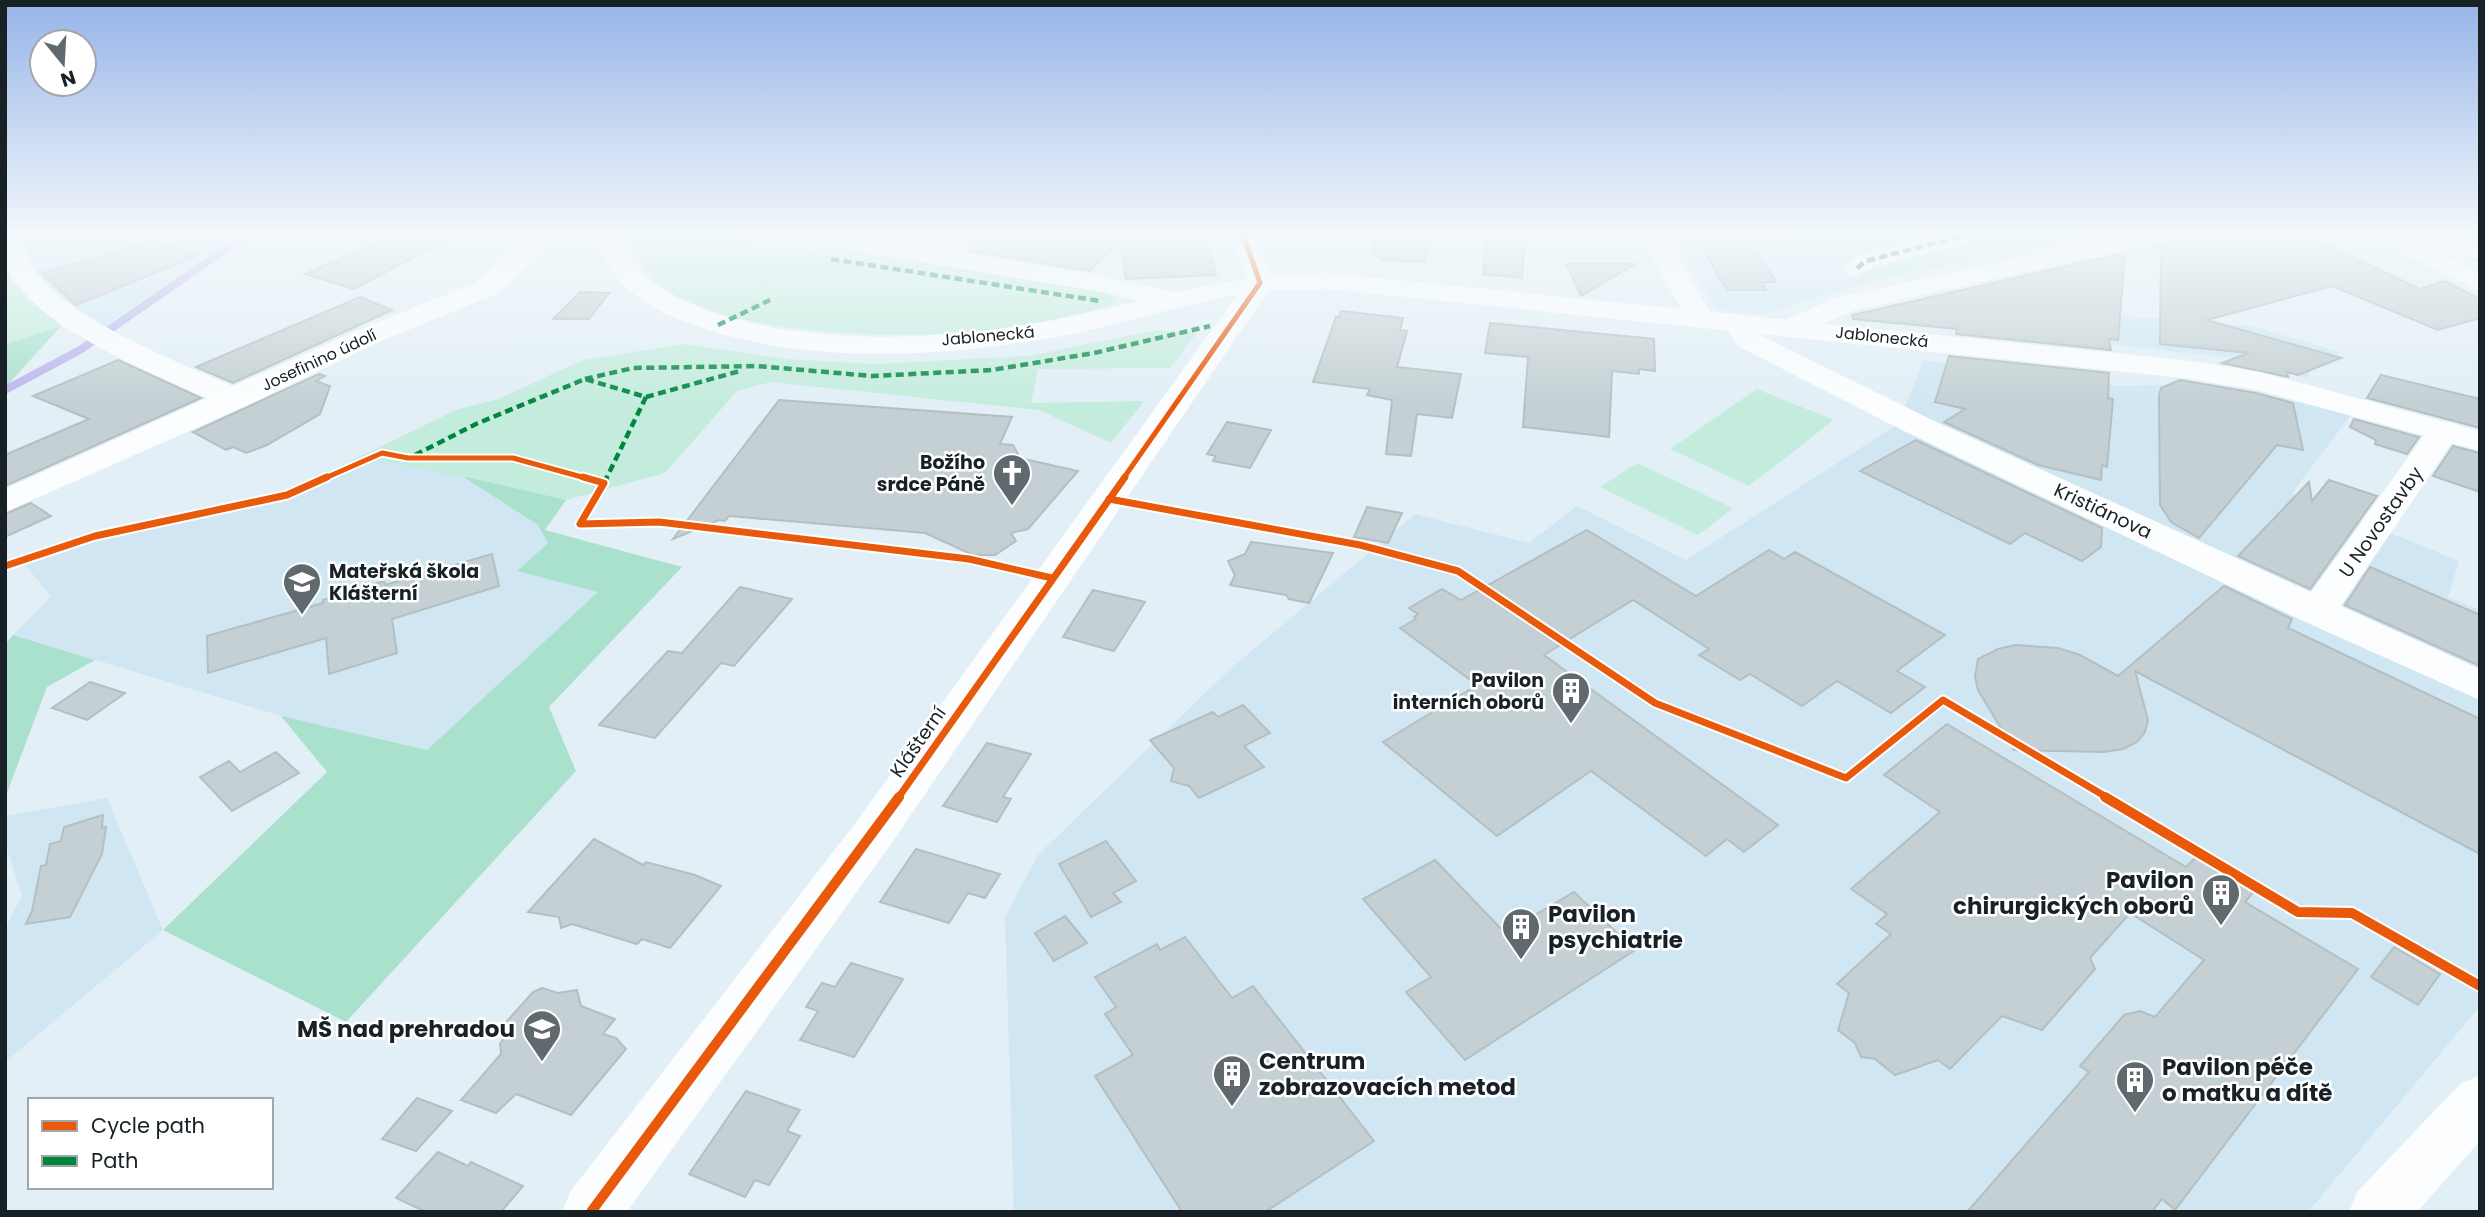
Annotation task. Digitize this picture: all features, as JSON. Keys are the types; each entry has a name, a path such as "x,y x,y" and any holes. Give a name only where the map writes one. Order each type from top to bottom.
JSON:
{"street":[{"path":"44,292 97,335 235,399"},
{"name":"Josefinino údolí","path":"5,502 371,335 477,292"},
{"name":"Jablonecká","path":"650,292 658,299 702,320 776,335 842,341 972,339 1068,326 1214,292"},
{"path":"1136,292 1172,300"},
{"name":"Klášterní","path":"591,1212 873,834 1254,292"},
{"name":"Jablonecká","path":"1436,292 2195,370 2260,381 2480,441"},
{"path":"1685,292 1699,318"},
{"path":"1790,328 1846,304 1901,292"},
{"name":"Kristiánova","path":"1737,322 1748,340 1917,425 2480,686"},
{"name":"U Novostavby","path":"2318,611 2444,431"},
{"path":"2378,1212 2480,1101"}],"shaded area":[{"path":"47,292 155,292 101,329"},
{"path":"1706,292 1837,292 1762,314 1717,310"},
{"path":"2093,314 2254,326 2341,353 2312,369 2307,378 2234,358 2108,344"},
{"path":"1923,361 1996,366 2118,386 2185,384 2301,403 2351,415 2292,493 2459,561 2448,597 2480,610 2480,1006 2308,1212 1014,1212 1005,917 1038,855 1230,669 1415,514 1529,543 1577,506 1686,560 1898,424"},
{"name":"Mateřská škola Klášterní","path":"374,459 462,476 538,525 548,543 518,570 599,592 427,750 281,716 13,635 51,597 23,562 85,542 272,500 328,482"},
{"path":"107,798 163,930 5,1062 5,928 22,896 5,842 5,816"}],"green space":[{"path":"5,292 23,292 61,326 5,344"},
{"path":"671,292 1100,292 1112,294 1118,300 1110,306 1000,330 865,334 760,323 713,311"},
{"path":"61,326 5,388 5,344"},
{"path":"1157,330 1197,333 1170,368 1038,369 1031,403 1144,401 1111,443 1039,410 770,382 737,391 665,473 566,500 374,459 293,489 456,410 498,399 583,360 684,344 787,359 875,364 1029,356"},
{"path":"1757,389 1834,420 1749,486 1670,449"},
{"path":"1637,463 1733,508 1698,535 1600,487"},
{"path":"462,476 566,500 545,530 682,567 549,707 576,771 346,1022 163,930 327,772 281,716 427,750 598,592 517,571 548,543 538,525"},
{"path":"13,635 95,660 47,687 5,798 5,644"}],"building":[{"path":"62,292 108,292 76,305"},
{"path":"580,292 609,293 589,319 553,319"},
{"path":"1954,292 2122,292 2118,340 2109,339 2111,350 1956,334 1957,329 1853,319 1852,315"},
{"path":"2161,292 2311,292 2207,320 2341,358 2298,375 2287,372 2288,377 2222,363 2249,353 2160,344"},
{"path":"2346,292 2466,292 2480,299 2480,318 2438,330"},
{"path":"360,297 392,310 233,383 196,367"},
{"path":"1341,311 1403,318 1400,330 1407,331 1397,367 1461,374 1452,418 1417,414 1411,456 1386,454 1392,400 1367,395 1370,389 1313,382 1336,317 1339,317"},
{"path":"1490,323 1654,339 1655,371 1639,369 1639,374 1612,371 1609,437 1523,427 1528,357 1485,353"},
{"path":"1949,356 2109,373 2108,398 2113,399 2107,467 2102,465 2101,480 2038,465 1944,422 1965,409 1935,402"},
{"path":"118,360 201,398 5,486 5,455 89,419 33,396"},
{"path":"319,374 325,376 316,381 330,386 320,414 267,445 246,453 233,447 226,450 193,432"},
{"path":"2381,375 2480,399 2480,428 2367,398"},
{"path":"2180,380 2256,393 2293,403 2303,450 2277,445 2199,538 2171,522 2160,505 2159,395 2161,388"},
{"path":"779,400 1012,417 1000,444 1013,445 1020,458 1078,471 1028,529 1011,533 1016,541 995,555 973,555 925,533 729,516 725,521 719,520 673,539"},
{"path":"2354,419 2419,437 2407,454 2375,444 2376,440 2350,427"},
{"path":"1227,422 1271,430 1250,468 1213,461 1216,456 1207,454"},
{"path":"1916,440 2102,528 2101,547 2082,561 2025,533 2010,544 1860,471"},
{"path":"2453,446 2480,453 2480,492 2433,476"},
{"path":"2329,480 2377,496 2310,589 2238,556 2309,482 2312,501"},
{"path":"31,503 51,516 5,537 5,514"},
{"path":"1367,507 1402,513 1388,543 1354,537"},
{"path":"1587,530 1696,596 1769,550 1784,559 1795,552 1945,635 1897,671 1925,687 1891,713 1837,681 1802,706 1750,674 1740,680 1699,655 1709,649 1633,600 1544,655 1778,825 1744,852 1727,839 1706,856 1591,771 1497,836 1383,742 1477,685 1400,628 1416,619 1414,617 1418,614 1409,608 1442,589 1461,600"},
{"path":"1251,542 1333,553 1309,603 1289,599 1286,595 1230,585 1235,575 1228,561 1245,554"},
{"path":"492,554 499,586 392,619 397,653 329,674 326,638 208,673 207,636 323,603 323,600 384,581 385,585"},
{"path":"2370,567 2480,615 2480,666 2345,605"},
{"path":"2224,586 2292,619 2288,628 2480,719 2480,854 2135,671 2148,720 2145,732 2137,742 2123,749 2104,752 2014,750 1978,690 1975,677 1978,659 1998,649 2015,645 2058,648 2080,655 2118,676"},
{"path":"740,587 792,599 734,666 721,663 655,738 599,725 668,651 682,653"},
{"path":"1093,590 1145,602 1114,651 1063,637"},
{"path":"90,682 125,693 87,720 52,708"},
{"path":"1243,705 1270,733 1244,746 1264,767 1199,798 1189,786 1171,781 1174,768 1150,740 1213,712 1218,717"},
{"path":"1947,724 2186,867 2198,855 2256,889 2245,902 2358,969 2175,1210 2162,1199 2152,1212 1967,1212 2089,1072 2080,1066 2124,1015 2140,1011 2155,1017 2204,960 2130,913 2090,958 2095,969 2042,1030 2002,1016 1950,1069 1938,1060 1895,1075 1875,1059 1861,1057 1855,1043 1838,1030 1849,993 1837,984 1891,934 1876,924 1887,914 1851,889 1940,812 1884,775"},
{"path":"987,743 1031,754 1003,797 1011,799 997,822 943,806"},
{"path":"276,752 299,773 232,811 200,777 229,761 240,772"},
{"path":"103,815 102,828 106,827 102,854 70,917 26,924 32,911 41,866 46,865 50,844 61,841 64,827"},
{"path":"594,839 643,865 646,862 695,875 721,886 670,948 642,939 637,944 572,924 561,928 559,917 528,912"},
{"path":"1106,841 1136,881 1113,893 1121,902 1091,917 1059,864"},
{"path":"916,849 1000,874 985,898 968,893 949,923 880,902"},
{"name":"Pavilon psychiatrie","path":"1435,860 1505,933 1574,892 1635,950 1465,1060 1406,992 1431,977 1363,899"},
{"path":"1065,916 1087,943 1054,961 1035,933"},
{"name":"Centrum zobrazovacích metod","path":"1185,937 1232,998 1253,986 1374,1141 1265,1212 1182,1212 1095,1076 1133,1055 1105,1014 1116,1007 1095,977 1157,944 1160,950"},
{"path":"2394,947 2440,974 2418,1005 2371,977"},
{"path":"851,963 903,979 854,1057 800,1040 818,1011 806,1007 822,983 835,987"},
{"path":"542,988 558,993 577,990 581,1006 615,1019 603,1034 616,1038 626,1049 571,1115 516,1094 496,1113 461,1100 501,1054 500,1044 508,1032 507,1021 533,992"},
{"path":"746,1091 800,1110 787,1131 800,1136 769,1185 755,1180 745,1197 689,1174"},
{"path":"417,1098 452,1111 416,1151 382,1139"},
{"path":"438,1152 468,1166 471,1162 523,1186 501,1212 426,1212 396,1198"}],"waterway":[{"path":"5,390 80,350 164,292"}],"marked path":[{"path":"1041,292 1100,301"},
{"path":"718,325 770,300"},
{"path":"585,379 633,368 757,366 872,376 992,370 1094,353 1210,326"},
{"path":"646,397 740,371"},
{"path":"415,455 476,424 585,379 646,397 604,483 600,482"}],"cycle path":[{"path":"591,1212 873,834 1254,292"},
{"path":"5,566 95,536 287,495 382,453 408,458 513,458 604,483 580,524 659,522 969,559 1052,578"},
{"path":"1109,499 1360,545 1458,571 1655,703 1846,778 1943,700 2298,912 2352,913 2480,986"}],"place":[{"name":"Božího srdce Páně","path":"1012,507"},
{"name":"Mateřská škola Klášterní","path":"302,616"},
{"name":"Pavilon interních oborů","path":"1571,725"},
{"name":"Pavilon chirurgických oborů","path":"2221,927"},
{"name":"Pavilon psychiatrie","path":"1521,961"},
{"name":"MŠ nad prehradou","path":"542,1063"},
{"name":"Centrum zobrazovacích metod","path":"1232,1108"},
{"name":"Pavilon péče o matku a dítě","path":"2135,1114"}]}
